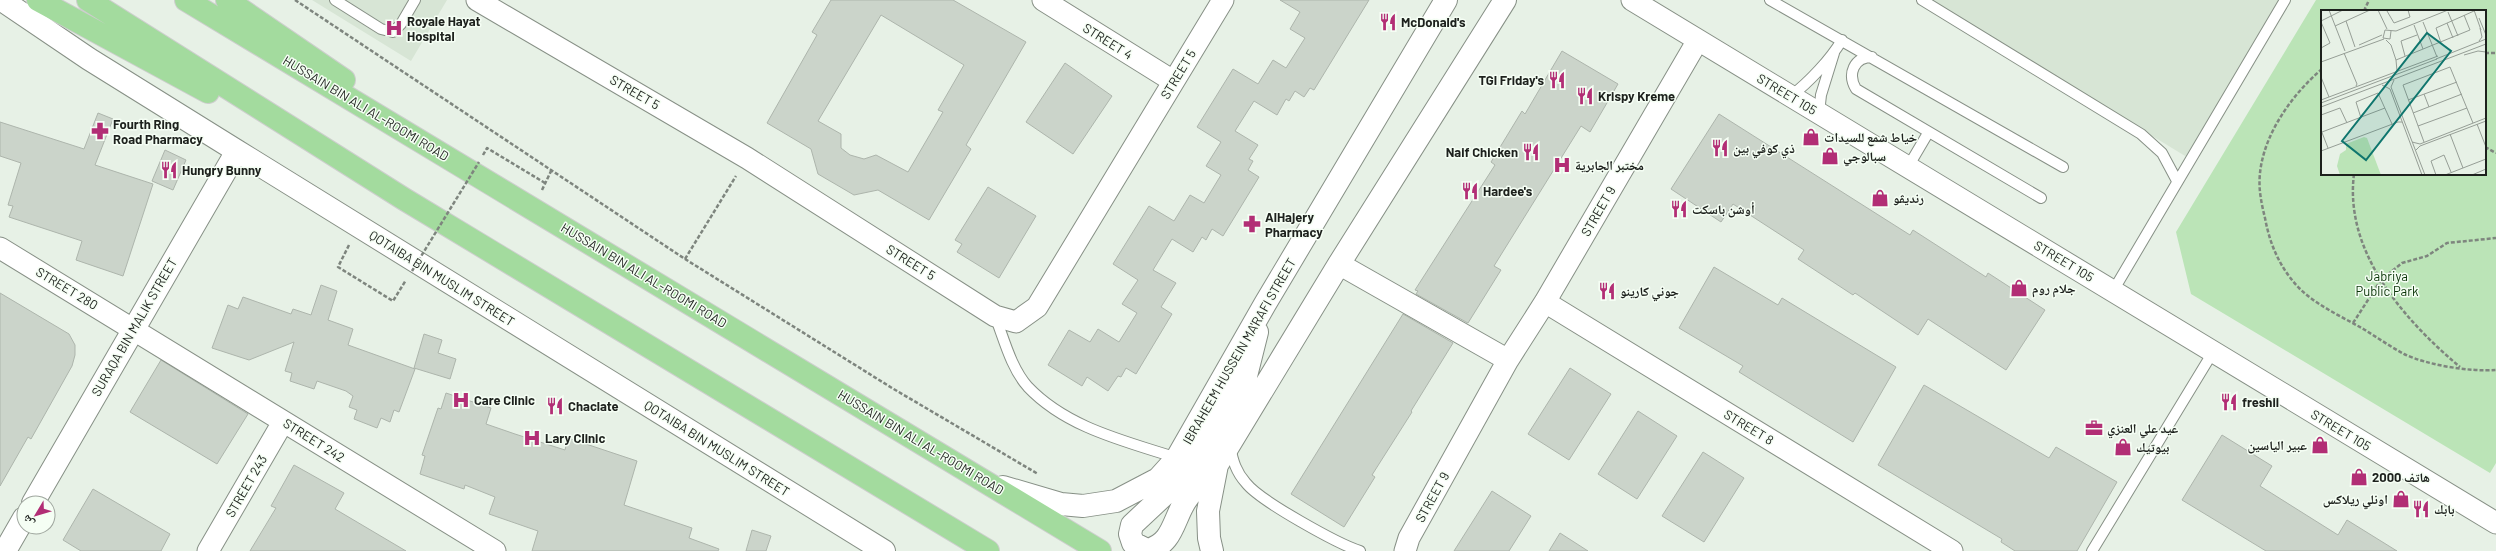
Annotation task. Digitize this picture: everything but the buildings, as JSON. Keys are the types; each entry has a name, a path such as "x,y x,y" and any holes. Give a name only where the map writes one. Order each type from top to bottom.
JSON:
{"highway":[{"path":"38,0 404,199"},
{"path":"88,0 404,199 988,551"},
{"name":"HUSSAIN BIN ALI AL-ROOMI ROAD","path":"186,0 472,165 1100,551"},
{"path":"227,0 472,165"},
{"path":"925,512 969,551"}],"street":[{"name":"QOTAIBA BIN MUSLIM STREET","path":"2,0 89,59 884,551"},
{"name":"STREET 5","path":"477,0 747,158 995,316 1016,322 1037,307 1223,0"},
{"name":"STREET 4","path":"1042,0 1173,81"},
{"name":"IBRAHEEM HUSSEIN MA'RAFI STREET","path":"984,480 1029,496 1061,504 1083,506 1116,501 1148,486 1158,479 1177,458 1264,304 1446,0"},
{"path":"1264,304 1246,376 1195,460 1178,481 1132,525 1130,534 1133,543 1147,550 1161,545 1171,532 1183,505 1198,484 1217,465 1339,264 1504,0"},
{"name":"STREET 105","path":"1632,0 2496,523"},
{"name":"STREET 9","path":"1405,551 1409,538 1508,360 1545,302 1698,40"},
{"name":"SURAQA BIN MALIK STREET","path":"38,495 237,151"},
{"name":"STREET 280","path":"0,248 134,328"},
{"path":"1339,264 1508,360"},
{"name":"STREET 8","path":"1545,302 1952,551"},
{"name":"STREET 242","path":"134,328 495,551"},
{"name":"STREET 243","path":"208,551 284,422"},
{"path":"1212,551 1209,538 1208,511 1217,465"},
{"path":"5,551 16,532"}],"lane":[{"path":"335,0 381,29 393,32 401,24 415,0"},
{"path":"1770,0 2064,167"},
{"path":"1922,0 2141,134 2167,159 2177,181"},
{"path":"2113,291 2285,0"},
{"path":"1791,96 1808,82 1834,53 1842,40"},
{"path":"1819,113 1821,95 1834,53"},
{"path":"1872,57 1861,59 1853,67 1851,78 1856,89 1928,133 2041,198"},
{"path":"1908,167 1928,133"},
{"path":"995,316 1010,356 1028,386 1059,414 1093,430 1177,458"},
{"path":"2092,551 2213,352"},
{"path":"1230,443 1234,464 1254,492 1332,539 1360,551"}],"path":[{"path":"295,0 685,259 892,388 1043,478"},
{"path":"2364,10 2369,0"},
{"path":"2321,70 2288,104 2273,131 2264,160 2260,190 2267,232 2274,252 2285,272 2300,288 2317,302 2405,354 2447,366 2496,370"},
{"path":"487,148 545,183"},
{"path":"2486,148 2496,154"},
{"path":"685,259 747,158"},
{"path":"338,266 393,301 412,271 472,165"},
{"path":"2354,175 2355,218 2365,250 2381,280 2408,318 2431,343 2461,368"},
{"path":"2353,323 2381,280 2402,263 2427,256 2447,243 2496,238"}],"shaded area":[{"name":"Royale Hayat Hospital","path":"312,0 447,0 411,61"},
{"path":"1930,0 2285,0 2190,159"}],"green space":[{"name":"Jabriya Public Park","path":"2316,0 2496,0 2496,463 2490,473 2191,294 2176,232"}],"place":[{"name":"McDonald's","path":"1388,22"},
{"name":"Royale Hayat Hospital","path":"394,28"},
{"name":"TGI Friday's","path":"1557,80"},
{"name":"Krispy Kreme","path":"1585,96"},
{"name":"Fourth Ring Road Pharmacy","path":"100,131"},
{"name":"خياط شمع للسيدات","path":"1811,137"},
{"name":"ذي كوفي بين","path":"1720,148"},
{"name":"Naif Chicken","path":"1531,152"},
{"name":"سبالوجي","path":"1830,156"},
{"name":"مختبر الجابرية","path":"1562,165"},
{"name":"Hungry Bunny","path":"169,170"},
{"name":"Hardee's","path":"1470,191"},
{"name":"رنديڤو","path":"1880,198"},
{"name":"أوشن باسكت","path":"1679,209"},
{"name":"AlHajery Pharmacy","path":"1252,224"},
{"name":"جلام روم","path":"2019,288"},
{"name":"جوني كارينو","path":"1607,291"},
{"name":"Care Clinic","path":"461,400"},
{"name":"freshii","path":"2229,402"},
{"name":"Chaclate","path":"555,406"},
{"name":"عيد علي العنزي","path":"2094,428"},
{"name":"Lary Clinic","path":"532,438"},
{"name":"عبير الياسين","path":"2320,445"},
{"name":"بيوتيك","path":"2123,447"},
{"name":"هاتف 2000","path":"2359,477"},
{"name":"اونلي ريلاكس","path":"2401,499"},
{"name":"بابك","path":"2421,509"}]}
